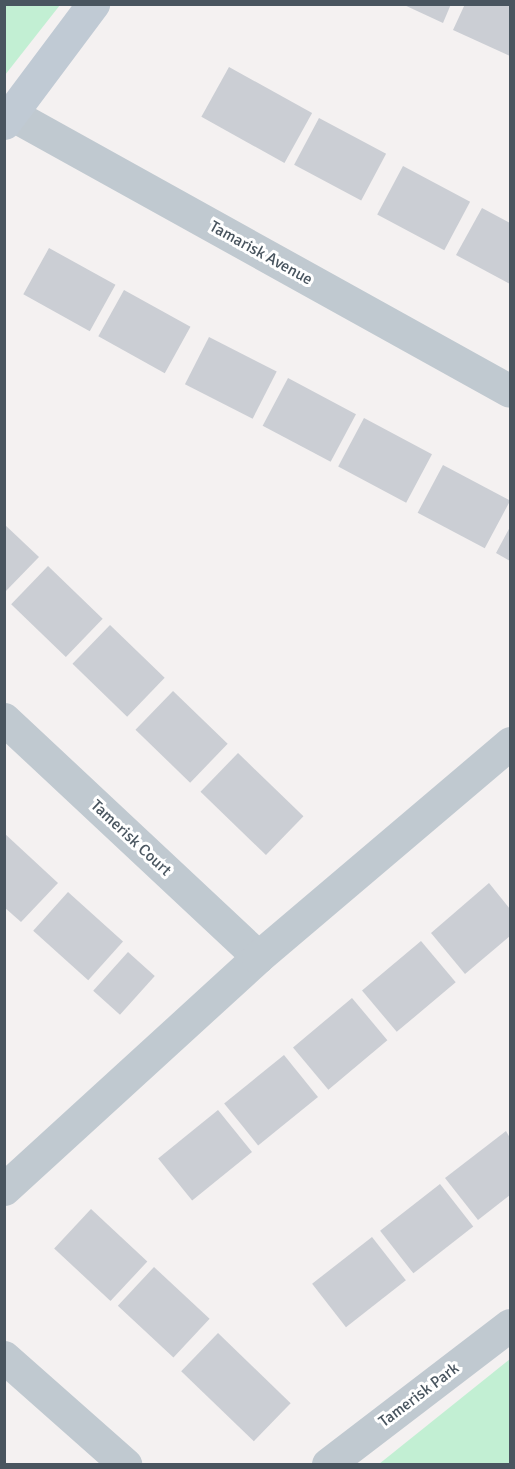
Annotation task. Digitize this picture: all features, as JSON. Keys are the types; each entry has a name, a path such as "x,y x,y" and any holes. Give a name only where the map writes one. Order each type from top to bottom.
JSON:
{"street":[{"path":"9,119 93,4"},
{"name":"Tamarisk Avenue","path":"9,119 510,391"},
{"name":"Tamerisk Court","path":"4,719 258,957"},
{"path":"4,1189 258,957 510,743"},
{"name":"Tamerisk Park","path":"328,1464 510,1325"},
{"path":"4,1357 125,1464"}],"green space":[{"path":"4,5 60,5 5,75"},
{"path":"510,1359 510,1464 379,1464"}],"building":[{"path":"402,4 451,4 443,23"},
{"path":"465,4 510,4 510,56 453,30"},
{"path":"229,67 312,113 284,163 201,117"},
{"path":"319,118 386,154 361,200 294,165"},
{"path":"403,166 470,202 444,250 377,215"},
{"path":"482,208 510,223 510,284 456,255"},
{"path":"49,248 115,285 90,331 23,294"},
{"path":"124,290 190,327 165,373 98,336"},
{"path":"209,337 277,372 253,419 185,384"},
{"path":"288,378 356,414 331,462 263,426"},
{"path":"364,418 432,454 406,503 338,467"},
{"path":"443,465 510,501 485,548 418,513"},
{"path":"4,524 39,557 4,593"},
{"path":"510,527 510,561 496,553"},
{"path":"48,566 103,619 66,657 11,604"},
{"path":"110,625 165,678 127,717 72,664"},
{"path":"173,691 228,744 190,783 135,730"},
{"path":"238,753 303,816 266,855 200,792"},
{"path":"4,833 58,883 21,922 4,907"},
{"path":"489,883 510,909 510,936 465,974 431,933"},
{"path":"68,892 123,942 88,980 33,931"},
{"path":"421,941 456,982 397,1032 362,990"},
{"path":"128,952 155,976 120,1015 93,991"},
{"path":"352,998 387,1040 328,1090 293,1047"},
{"path":"284,1055 318,1097 258,1145 224,1103"},
{"path":"218,1110 252,1152 192,1200 158,1158"},
{"path":"506,1131 510,1138 510,1195 478,1220 445,1178"},
{"path":"440,1184 473,1227 413,1273 380,1231"},
{"path":"91,1209 147,1262 110,1301 54,1248"},
{"path":"372,1237 406,1280 346,1327 312,1284"},
{"path":"154,1267 210,1319 173,1358 118,1306"},
{"path":"218,1333 291,1403 254,1441 181,1371"}]}
